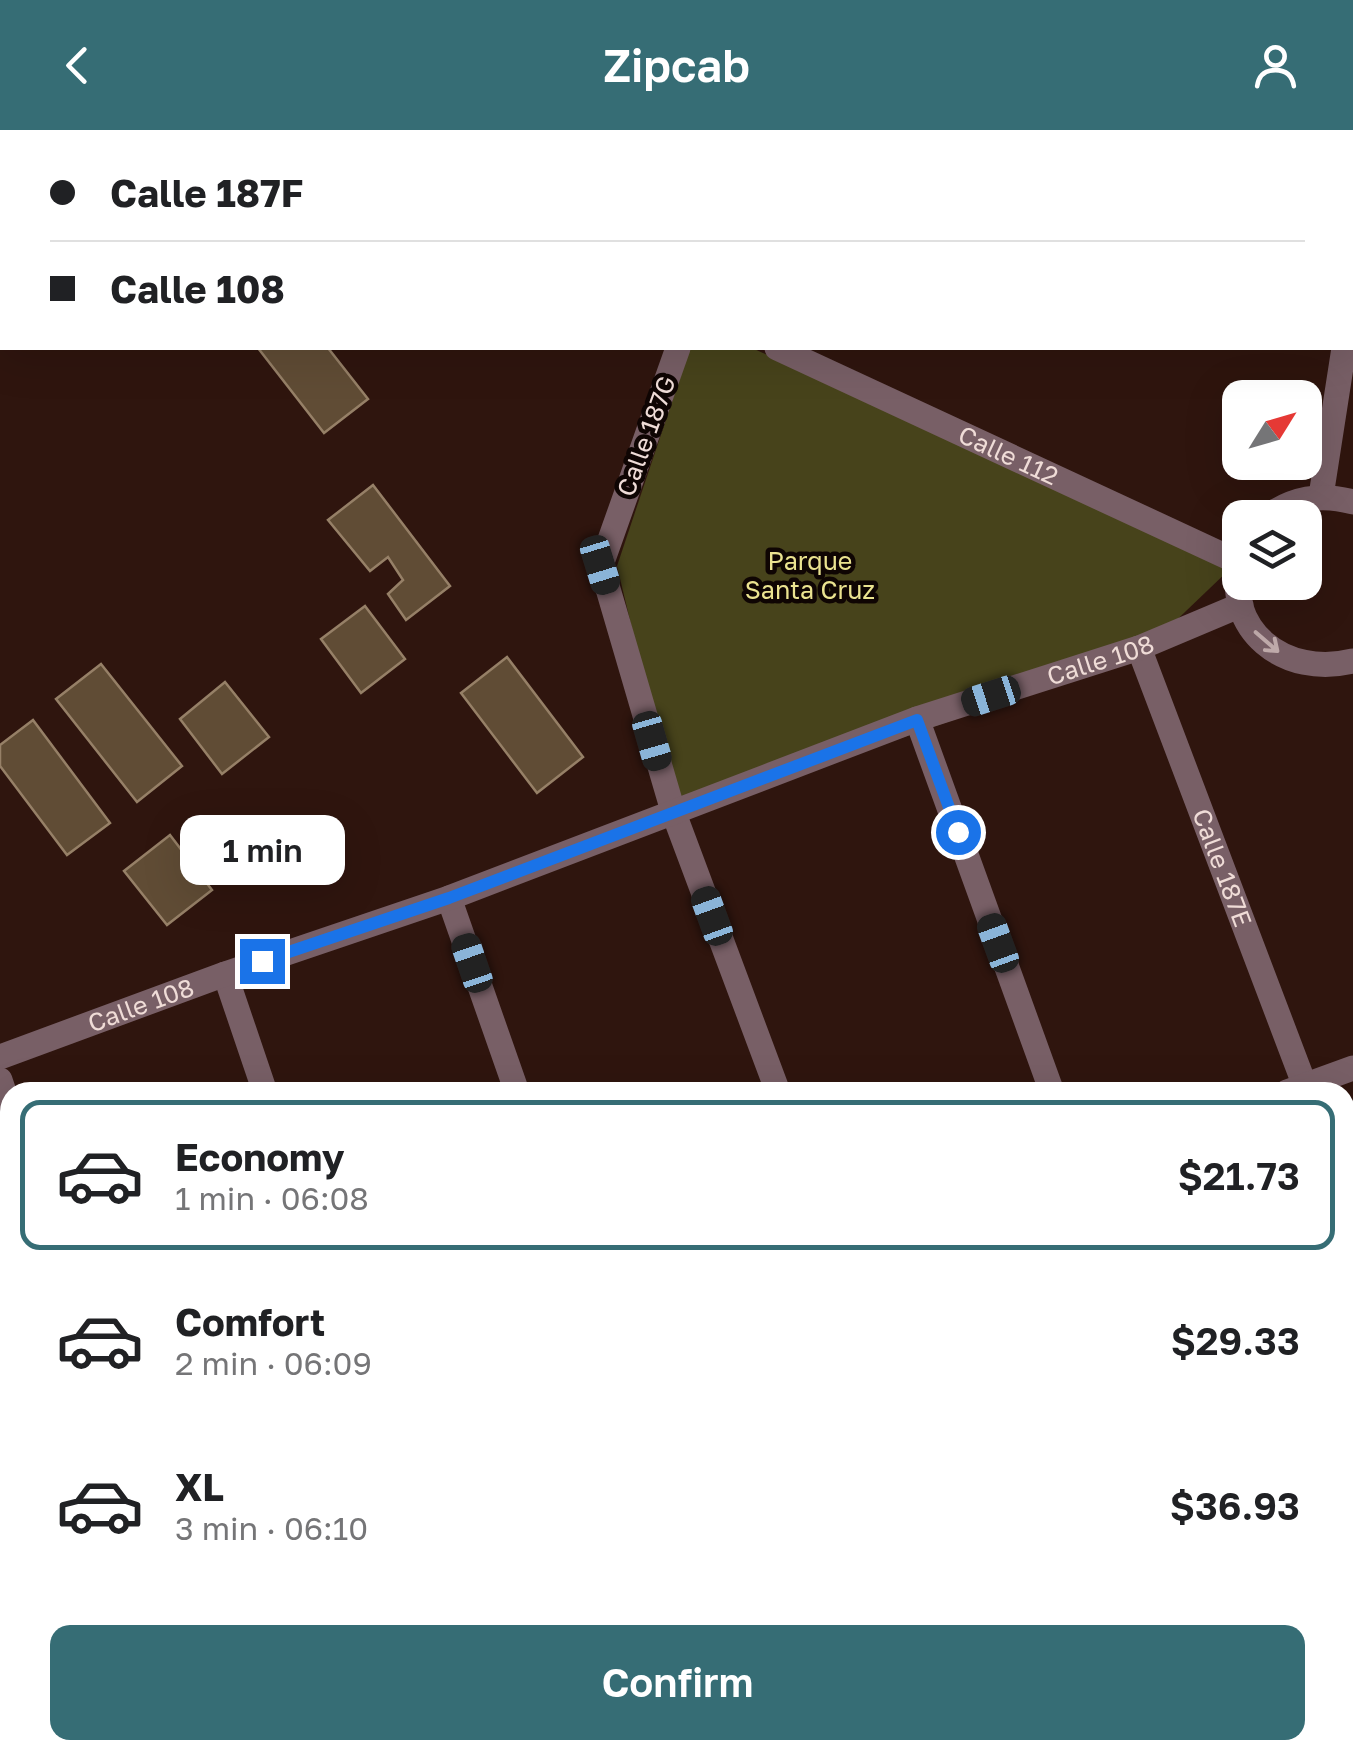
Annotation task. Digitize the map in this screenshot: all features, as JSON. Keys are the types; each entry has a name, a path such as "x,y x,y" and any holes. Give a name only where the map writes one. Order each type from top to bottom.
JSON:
{"street":[{"name":"Calle 187G","path":"677,350 600,565 673,811 774,1082"},
{"name":"Calle 112","path":"781,350 1222,552"},
{"path":"1322,496 1344,350"},
{"path":"1298,500 1322,496 1353,502"},
{"path":"1239,600 1246,620 1264,644 1299,664 1328,667 1353,661"},
{"name":"Calle 108","path":"0,1057 225,974 449,898 917,720 1139,648 1241,605"},
{"name":"Calle 187E","path":"1139,648 1294,1082"},
{"path":"917,720 1048,1082"},
{"path":"449,898 513,1082"},
{"path":"225,974 262,1082"},
{"path":"1315,1082 1353,1068"}],"green space":[{"name":"Parque Santa Cruz","path":"689,350 756,350 1222,564 1222,577 1140,655 677,816 617,566"}],"building":[{"path":"260,350 330,350 368,399 324,433"},
{"path":"373,485 450,586 406,620 388,594 403,580 388,557 370,571 328,520"},
{"path":"365,606 405,659 361,693 321,639"},
{"path":"507,657 583,757 537,793 461,693"},
{"path":"101,664 182,766 137,802 56,699"},
{"path":"225,682 269,737 222,774 180,719"},
{"path":"33,720 110,823 67,855 0,766 0,745"},
{"path":"170,835 212,890 167,925 124,871"}],"route":[{"path":"262,961 449,898 917,720 958,832"}]}
